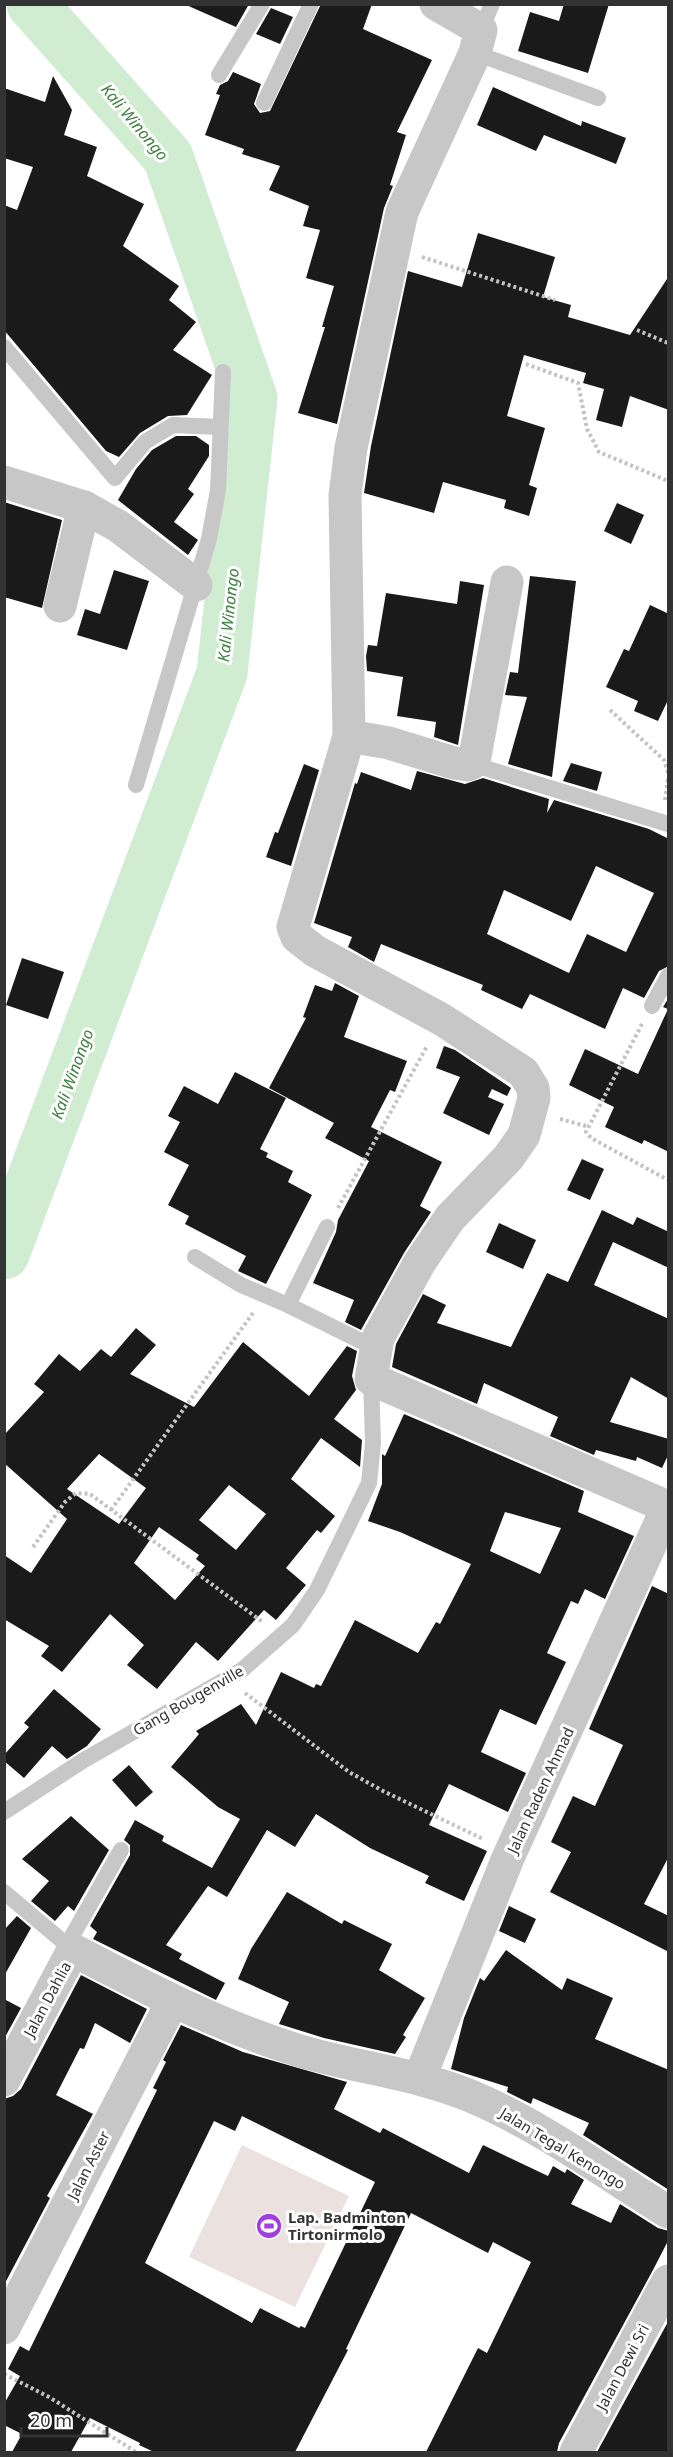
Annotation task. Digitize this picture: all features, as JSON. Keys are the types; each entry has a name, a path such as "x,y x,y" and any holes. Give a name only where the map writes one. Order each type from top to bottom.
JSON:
{"street":[{"path":"436,4 483,29 402,212 346,474 349,736 293,923 294,930 297,937 315,951 441,1019 523,1072 533,1088 533,1110 524,1135 508,1158 450,1218 420,1262 381,1331 382,1376 668,1507"},
{"path":"4,482 84,507 118,526 196,585"},
{"path":"60,606 84,507"},
{"path":"349,736 389,743 454,763 472,764 477,755 507,582"},
{"name":"Jalan Raden Ahmad","path":"420,2077 512,1853 668,1507"},
{"name":"Jalan Tegal Kenongo","path":"70,1947 172,2002 295,2049 420,2077 473,2097 520,2120 669,2212"},
{"name":"Jalan Dahlia","path":"4,2080 70,1947"},
{"name":"Jalan Aster","path":"4,2328 172,2002"},
{"name":"Jalan Dewi Sri","path":"576,2452 669,2281"}],"lane":[{"path":"219,75 262,4"},
{"path":"264,104 311,4"},
{"path":"483,29 598,98"},
{"path":"4,346 116,478 145,442 173,425 220,427"},
{"path":"136,785 209,539 218,490 223,372"},
{"path":"472,764 669,824"},
{"path":"652,1006 669,976"},
{"path":"288,1305 327,1227"},
{"path":"195,1257 241,1285 288,1305 382,1376"},
{"name":"Gang Bougenville","path":"4,1812 84,1760 242,1670 293,1625 317,1590 363,1499 372,1465 382,1376"},
{"path":"4,1892 70,1947 121,1850"}],"path":[{"path":"394,248 555,300"},
{"path":"637,330 669,343"},
{"path":"526,364 578,383 587,429 598,452 669,481"},
{"path":"610,710 664,760 669,773"},
{"path":"652,1006 585,1129 591,1138 669,1180"},
{"path":"327,1227 441,1019"},
{"path":"111,1510 266,1296"},
{"path":"33,1547 65,1502 76,1493 90,1494 282,1635"},
{"path":"248,1698 349,1772 383,1791 512,1853"},
{"path":"4,2374 49,2397 136,2452"}],"shaded area":[{"name":"Lap. Badminton Tirtonirmolo","path":"242,2145 349,2196 295,2307 189,2257"}],"building":[{"path":"184,4 249,4 236,27"},
{"path":"321,4 372,4 363,29 432,60 397,132 406,135 390,185 393,186 384,208 337,424 298,413 325,327 322,327 334,286 306,278 320,230 303,226 309,206 269,190 280,166 242,154 244,149 205,135 220,95 216,94 220,85 228,81 233,72 261,84 254,104 260,113 270,111"},
{"path":"564,4 609,4 588,73 518,51 530,12 559,21"},
{"path":"271,8 293,17 280,44 256,34"},
{"path":"53,76 72,110 64,135 97,147 87,176 144,204 123,246 179,286 169,300 196,322 173,350 212,375 187,415 168,416 140,433 119,457 106,451 4,330 4,205 17,210 33,167 4,158 4,88 45,102"},
{"path":"493,87 581,126 582,121 626,138 616,164 544,135 536,151 477,125"},
{"path":"478,233 555,257 543,297 571,305 568,317 630,335 669,276 669,410 630,396 622,427 596,420 604,389 583,383 586,373 524,355 507,416 545,428 529,485 537,488 529,516 504,508 506,500 443,482 434,513 364,493 371,446 408,271 462,287"},
{"path":"176,436 196,436 209,445 209,456 188,489 194,494 174,522 198,540 188,555 118,500 136,469 152,450"},
{"path":"4,502 62,520 42,608 4,597"},
{"path":"617,503 644,515 631,544 604,531"},
{"path":"114,570 149,581 127,650 77,635 85,609 100,614"},
{"path":"530,576 576,581 552,777 508,764 527,697 505,695 510,672 518,673"},
{"path":"460,581 484,585 458,745 434,737 436,722 397,716 403,677 367,671 366,656 368,645 377,646 386,593 457,604"},
{"path":"650,605 669,614 669,698 658,721 634,711 638,701 606,687 624,649 629,651"},
{"path":"571,763 602,772 597,791 563,781"},
{"path":"304,764 319,770 291,866 266,857 275,832 278,833"},
{"path":"417,771 465,784 483,778 549,799 547,813 554,800 649,829 669,839 669,966 659,971 644,998 623,988 605,1029 530,994 522,1009 481,990 483,985 381,944 374,962 348,947 352,937 314,923 355,783 357,784 361,772 411,790","holes":["596,866 654,893 626,952 587,934 569,973 487,934 504,890 571,921"]},
{"path":"22,958 64,972 48,1019 6,1005"},
{"path":"335,983 359,996 344,1037 407,1061 395,1092 390,1090 371,1127 442,1162 420,1206 431,1212 404,1253 361,1330 345,1322 354,1300 313,1283 336,1232 338,1220 369,1161 325,1138 334,1123 269,1088 306,1018 303,1017 315,985 332,991"},
{"path":"669,997 669,1152 644,1140 642,1144 605,1127 614,1107 569,1085 585,1049 638,1074 668,1009 663,1007"},
{"path":"444,1046 455,1050 511,1088 507,1096 492,1089 488,1097 504,1104 489,1135 443,1113 460,1077 436,1068"},
{"path":"235,1072 286,1098 260,1149 268,1153 266,1157 293,1171 288,1182 312,1195 266,1284 238,1271 246,1256 185,1224 189,1216 168,1205 189,1165 164,1152 180,1122 168,1116 184,1086 218,1104"},
{"path":"582,1159 604,1169 590,1200 567,1190"},
{"path":"602,1210 633,1225 637,1217 669,1232 669,1268 613,1242 594,1285 669,1319 669,1399 631,1377 610,1422 669,1439 669,1453 662,1468 637,1457 636,1461 596,1450 594,1455 550,1436 558,1417 484,1383 477,1404 392,1367 396,1344 423,1294 446,1305 437,1323 511,1347 547,1273 568,1282"},
{"path":"499,1223 536,1240 523,1269 486,1252"},
{"path":"136,1328 156,1345 130,1374 194,1407 243,1342 309,1396 347,1346 357,1351 352,1376 356,1390 334,1419 362,1440 360,1467 321,1438 291,1479 335,1516 321,1533 317,1530 286,1568 306,1585 276,1620 264,1610 218,1661 196,1642 157,1689 127,1665 144,1645 110,1614 62,1672 41,1656 49,1646 4,1619 4,1555 31,1573 67,1519 4,1463 4,1435 44,1392 34,1384 59,1354 80,1371 101,1349 111,1357","holes":["99,1454 146,1488 119,1524 67,1489","229,1485 266,1514 236,1550 199,1520","159,1527 199,1555 196,1559 205,1566 175,1600 134,1563"]},
{"path":"404,1414 584,1491 578,1512 634,1536 605,1599 585,1589 578,1604 571,1601 547,1653 566,1662 536,1725 500,1709 481,1752 526,1773 508,1812 449,1784 429,1825 487,1851 464,1901 425,1883 429,1876 370,1848 316,1814 295,1847 267,1830 227,1897 208,1886 166,1945 182,1954 179,1959 225,1983 216,2000 93,1939 97,1932 90,1926 130,1855 130,1845 124,1840 135,1820 164,1836 162,1841 212,1868 240,1819 218,1807 171,1767 199,1734 196,1731 241,1704 256,1725 281,1672 314,1688 316,1684 321,1686 355,1620 418,1653 436,1622 440,1624 471,1564 400,1532 368,1521 382,1484 382,1454 385,1456","holes":["505,1512 561,1528 540,1574 490,1551"]},
{"path":"652,1586 669,1594 669,1856 644,1904 669,1916 669,1952 550,1892 571,1852 551,1842 573,1796 595,1806 623,1745 589,1729"},
{"path":"54,1689 101,1729 87,1746 67,1759 52,1746 24,1778 4,1761 4,1755 29,1727 24,1723"},
{"path":"129,1765 153,1792 136,1807 112,1780"},
{"path":"71,1816 109,1850 74,1911 68,1906 55,1921 31,1901 49,1881 22,1859"},
{"path":"287,1892 342,1924 344,1920 392,1944 379,1970 425,1998 403,2035 406,2037 395,2054 324,2038 279,2024 289,2002 238,1979 251,1949"},
{"path":"509,1906 536,1919 525,1943 499,1931"},
{"path":"17,1916 31,1928 4,1976 4,1930"},
{"path":"506,1950 562,1990 567,1978 613,1998 595,2039 669,2070 669,2190 583,2135 589,2123 533,2098 531,2104 507,2092 508,2087 451,2069 464,2018 480,1978 484,1981"},
{"path":"81,1975 147,2009 130,2043 95,2023 84,2049 80,2048 56,2095 93,2114 47,2196 50,2198 4,2285 4,2099 13,2096 21,2089"},
{"path":"4,1999 21,2008 4,2039"},
{"path":"181,2025 243,2052 347,2082 334,2109 380,2133 383,2128 469,2173 483,2145 548,2176 553,2166 565,2173 567,2169 584,2180 571,2204 611,2223 620,2204 658,2228 669,2231 669,2239 559,2443 557,2452 426,2452 478,2348 487,2353 531,2262 493,2242 488,2253 411,2213 346,2349 348,2350 295,2452 154,2452 90,2418 71,2452 12,2452 22,2434 4,2425 4,2404 20,2376 8,2369 20,2346 29,2351 157,2090 153,2088 166,2062 163,2060","holes":["242,2116 375,2182 305,2328 301,2326 299,2328 260,2308 252,2323 145,2263 214,2121 235,2131"]},
{"path":"669,2320 669,2452 597,2452"}],"waterway":[{"name":"Kali Winongo","path":"4,1254 222,673 252,398 168,157 32,4"}],"place":[{"name":"Lap. Badminton Tirtonirmolo","path":"269,2226"}]}
